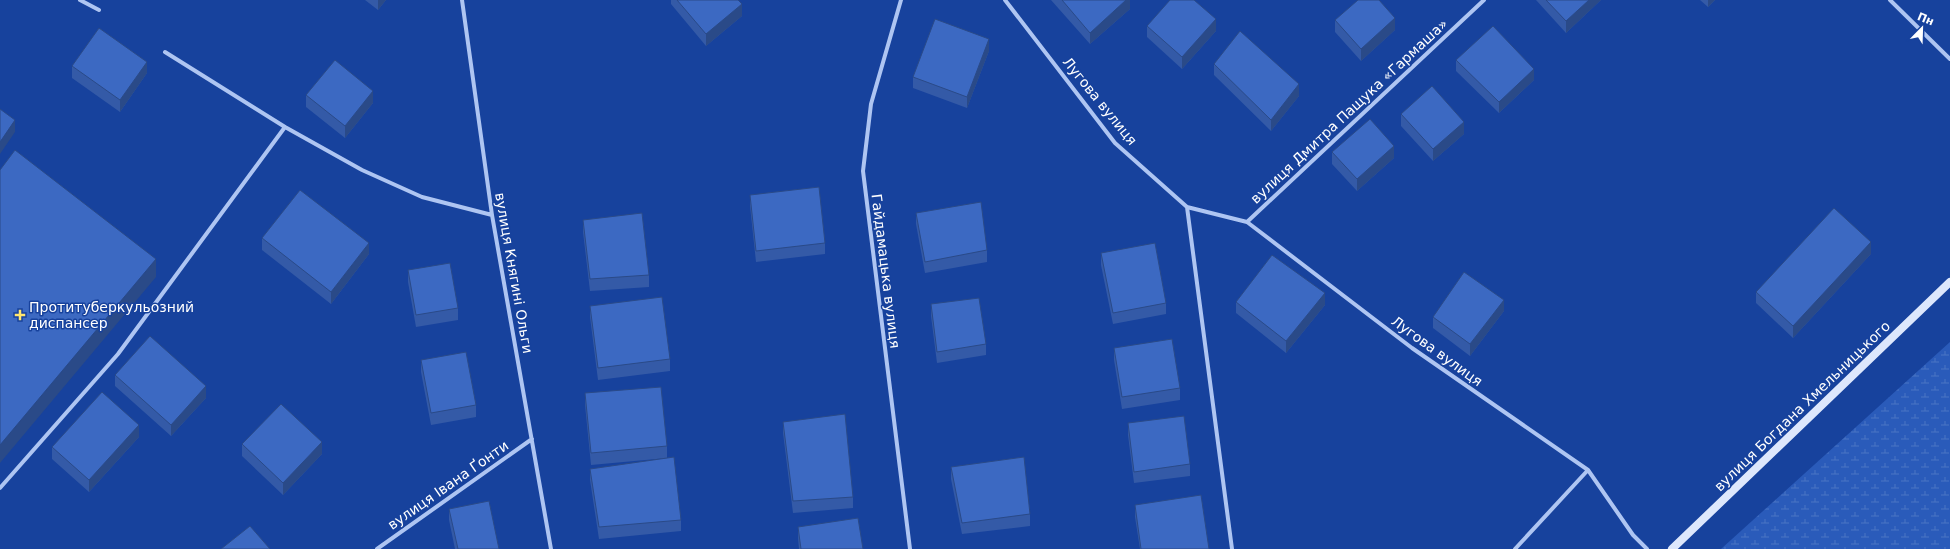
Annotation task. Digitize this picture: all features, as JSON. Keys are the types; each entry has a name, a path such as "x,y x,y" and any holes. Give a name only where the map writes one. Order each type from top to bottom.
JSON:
{"main road":[{"name":"вулиця Богдана Хмельницького","path":"1672,549 1950,282"}],"street":[{"path":"80,0 99,10"},
{"name":"вулиця Княгині Ольги","path":"462,0 492,215 551,549"},
{"name":"Гайдамацька вулиця","path":"901,0 871,104 863,171 910,549"},
{"name":"Лугова вулиця","path":"1005,0 1115,142 1187,207 1247,222 1412,348 1588,470 1634,535 1647,549"},
{"name":"вулиця Дмитра Пащука «Гармаша»","path":"1247,222 1484,0"},
{"path":"1890,0 1950,59"},
{"path":"166,52 285,127 362,170 422,197 492,215"},
{"path":"0,488 118,354 285,127"},
{"path":"1187,207 1232,549"},
{"name":"вулиця Івана Ґонти","path":"376,549 532,439"},
{"path":"1515,549 1588,470"}],"green space":[{"path":"1950,342 1950,549 1721,549"}],"building":[{"path":"677,0 738,0 742,4 706,34"},
{"path":"1062,0 1126,0 1090,33"},
{"path":"1170,0 1194,0 1216,19 1182,57 1147,26"},
{"path":"1358,0 1379,0 1395,18 1361,49 1335,20"},
{"path":"1546,0 1589,0 1566,21"},
{"path":"935,19 989,39 967,97 913,77"},
{"path":"1493,26 1534,69 1499,102 1456,60"},
{"path":"99,28 147,62 120,100 72,66"},
{"path":"1240,31 1299,84 1271,120 1214,64"},
{"path":"335,60 373,91 345,126 306,95"},
{"path":"1432,86 1464,122 1433,149 1401,114"},
{"path":"0,109 15,120 0,142"},
{"path":"1370,119 1394,146 1357,179 1332,152"},
{"path":"15,150 156,259 0,445 0,170"},
{"path":"819,187 825,243 756,251 750,195"},
{"path":"300,190 369,243 331,292 262,238"},
{"path":"981,202 987,250 925,262 916,213"},
{"path":"1834,208 1871,242 1793,326 1756,292"},
{"path":"642,213 649,275 590,279 583,220"},
{"path":"1155,243 1166,303 1113,313 1101,253"},
{"path":"1272,255 1325,293 1286,341 1236,302"},
{"path":"450,263 458,308 416,315 408,270"},
{"path":"1464,272 1504,300 1470,344 1433,317"},
{"path":"662,297 670,359 598,368 590,306"},
{"path":"979,298 986,344 937,352 931,304"},
{"path":"150,336 206,386 171,425 115,375"},
{"path":"1172,339 1180,388 1122,397 1114,348"},
{"path":"466,352 476,405 431,413 421,360"},
{"path":"661,387 667,446 591,453 585,393"},
{"path":"102,392 139,425 89,480 52,447"},
{"path":"281,404 322,442 283,483 242,444"},
{"path":"845,414 853,497 793,501 783,422"},
{"path":"1184,416 1190,464 1134,472 1128,423"},
{"path":"674,457 681,520 599,527 590,469"},
{"path":"1024,457 1030,514 962,523 951,467"},
{"path":"1201,495 1209,549 1141,549 1135,505"},
{"path":"489,501 499,549 458,549 449,509"},
{"path":"858,518 863,549 801,549 798,527"},
{"path":"250,526 270,549 221,549"}],"place":[{"name":"Протитуберкульозний диспансер","path":"20,315"}]}
